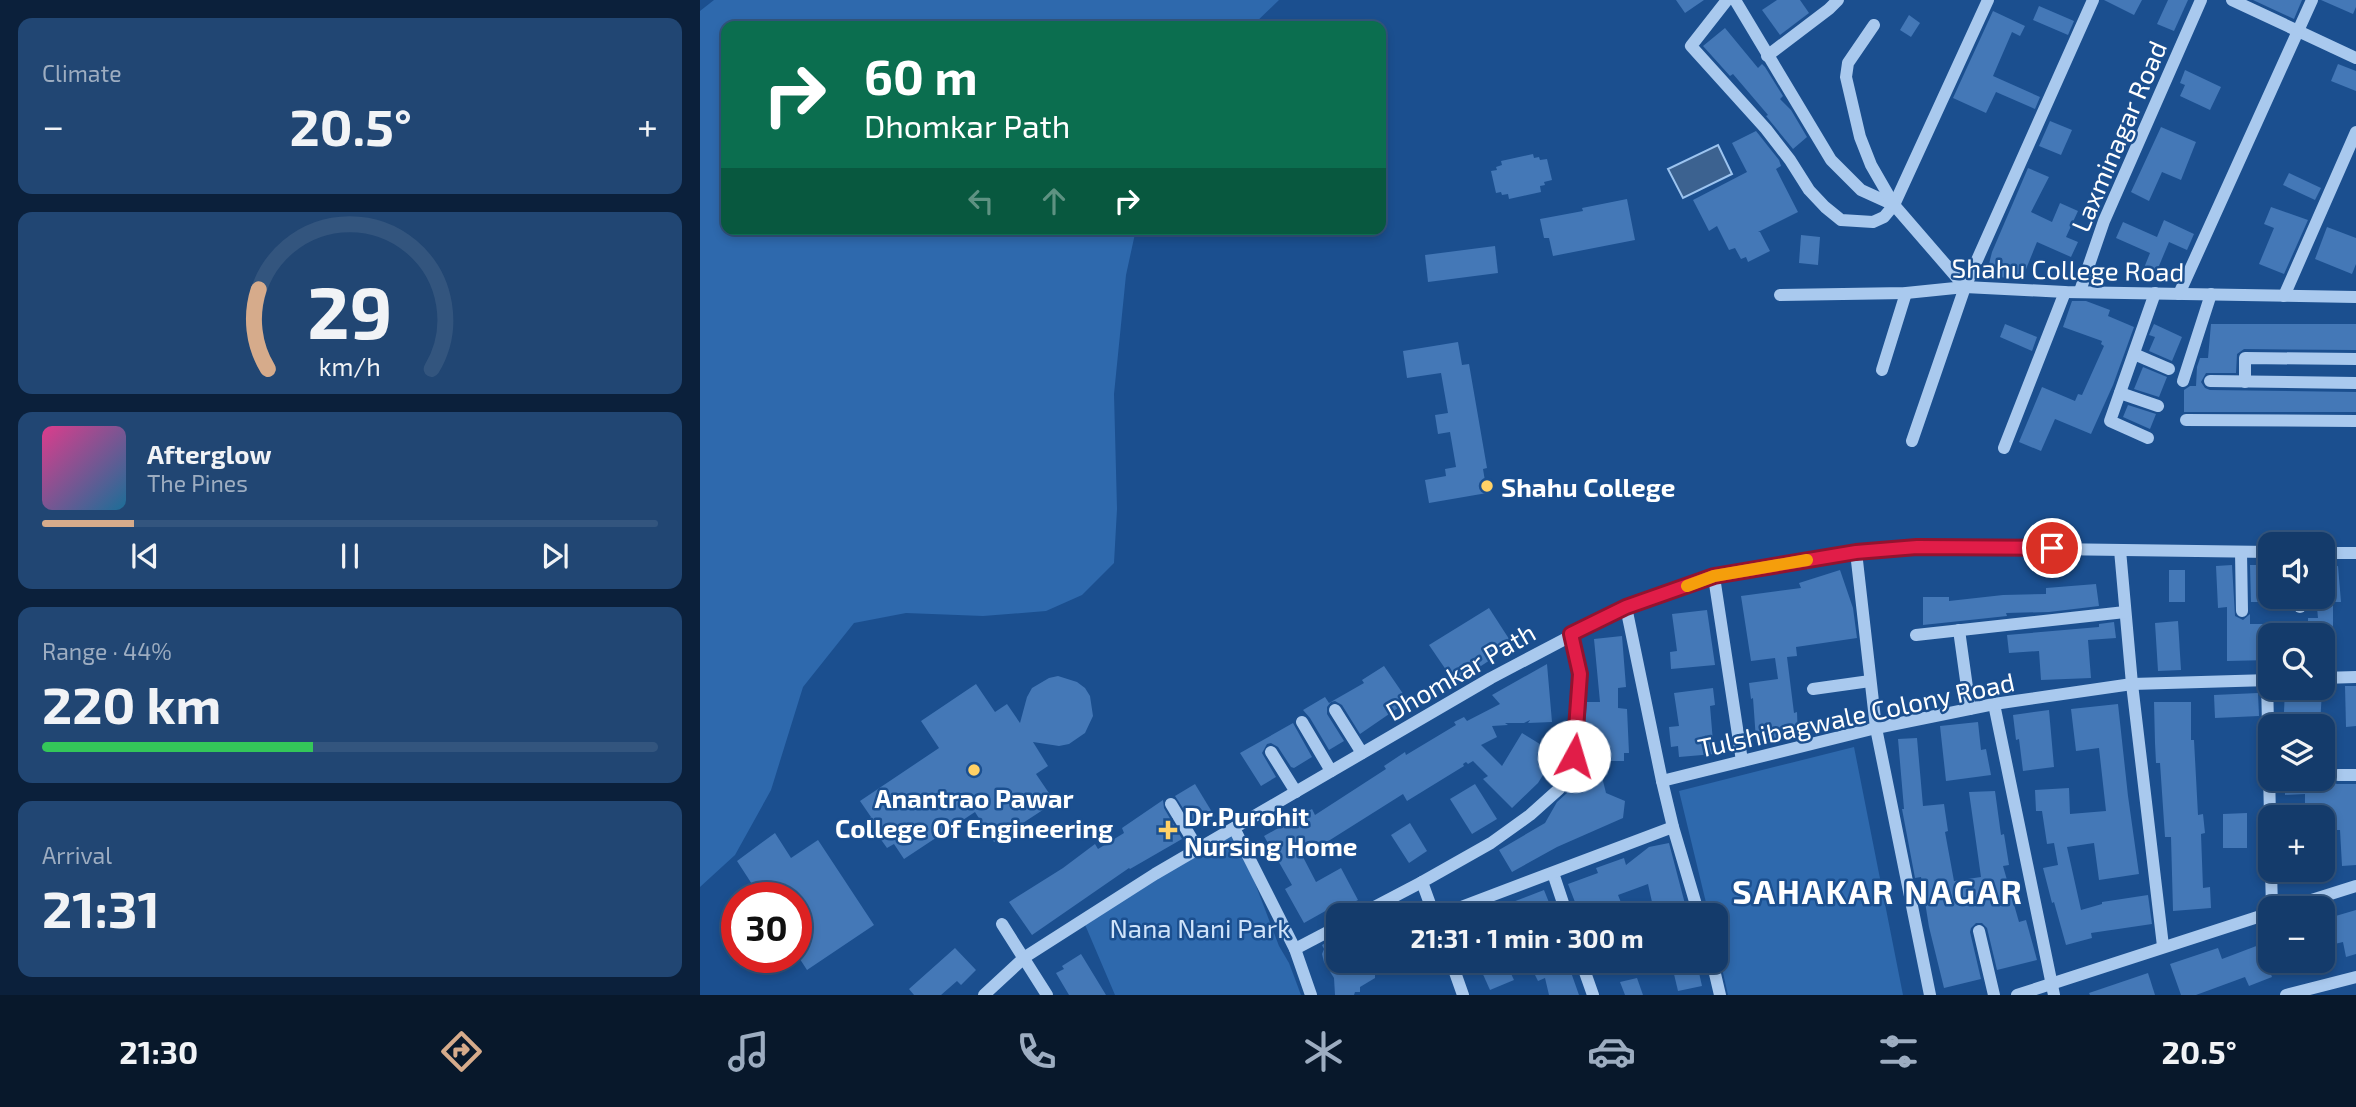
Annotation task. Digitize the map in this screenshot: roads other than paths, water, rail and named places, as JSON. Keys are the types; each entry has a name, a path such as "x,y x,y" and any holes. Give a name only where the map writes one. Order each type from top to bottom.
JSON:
{"street":[{"path":"1727,0 1691,46 1766,129 1809,190 1825,207 1841,220 1873,222 1884,217 1895,205 1988,0"},
{"path":"1734,0 1831,160 1861,190 1895,205"},
{"path":"1767,56 1838,0"},
{"path":"1912,441 1965,287 2093,0"},
{"name":"Laxminagar Road","path":"2080,291 2104,221 2201,0"},
{"path":"2232,0 2356,58"},
{"path":"2179,294 2312,0"},
{"path":"1874,25 1848,63 1846,77 1860,137 1871,164 1895,205 1965,287"},
{"path":"2284,296 2356,132"},
{"name":"Shahu College Road","path":"1780,295 1906,293 1965,287 2065,292 2356,297"},
{"path":"2004,448 2065,292"},
{"path":"1882,370 1906,293"},
{"path":"2148,438 2110,421 2155,293"},
{"path":"2183,381 2211,295"},
{"path":"2134,354 2169,369"},
{"path":"2245,382 2245,358 2356,359"},
{"path":"2210,381 2356,383"},
{"path":"2120,393 2158,406"},
{"path":"2186,419 2356,421"},
{"name":"Dhomkar Path","path":"984,995 1025,957 1198,849 1492,678 1626,607 1714,576 1856,552 1917,547 2258,552"},
{"path":"2120,550 2132,684 2163,946"},
{"path":"1856,552 1875,728 1930,995"},
{"path":"2241,552 2242,611"},
{"path":"2335,552 2356,553"},
{"path":"1714,576 1742,761"},
{"path":"1626,607 1662,781 1695,903"},
{"path":"1916,635 2125,612"},
{"path":"1959,630 1970,709"},
{"path":"1382,903 1492,843 1559,789 1574,756 1578,717 1580,674 1571,634"},
{"path":"2335,678 2356,677"},
{"name":"Tulshibagwale Colony Road","path":"1662,781 1875,728 1994,704 2132,684 2258,680"},
{"path":"1813,689 1870,681"},
{"path":"2268,700 2270,805"},
{"path":"1994,704 2052,989"},
{"path":"1335,710 1362,753"},
{"path":"1302,722 1331,771"},
{"path":"1271,752 1296,792"},
{"path":"2338,775 2356,775"},
{"path":"1171,804 1198,849"},
{"path":"1472,903 1673,827"},
{"path":"1234,828 1295,949 1311,995"},
{"path":"1553,873 1562,903"},
{"path":"1422,882 1430,903"},
{"path":"2326,896 2356,887"},
{"path":"2017,995 2052,989 2163,946 2258,918"},
{"path":"1002,924 1047,995"},
{"path":"1979,931 1994,995"},
{"path":"1295,949 1326,933"},
{"path":"1455,973 1463,995"},
{"path":"1585,973 1593,995"},
{"path":"1715,973 1720,995"},
{"path":"2286,995 2356,977"}],"place":[{"name":"Shahu College","path":"1487,486"},
{"name":"Anantrao Pawar College Of Engineering","path":"974,770"},
{"name":"Dr.Purohit Nursing Home","path":"1168,830"}],"district":[{"name":"SAHAKAR NAGAR","path":"1878,891"}],"park label":[{"name":"Nana Nani Park","path":"1200,927"}]}
